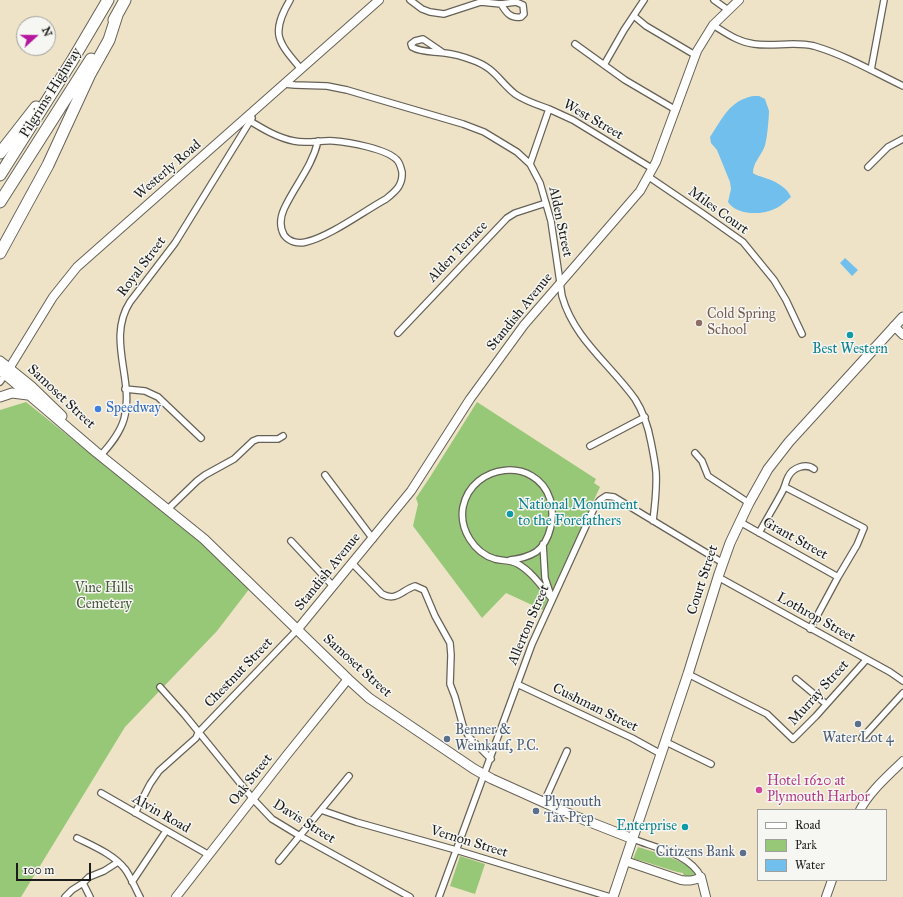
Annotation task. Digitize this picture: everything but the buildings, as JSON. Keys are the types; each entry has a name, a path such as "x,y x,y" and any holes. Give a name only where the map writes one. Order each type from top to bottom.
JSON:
{"highway":[{"name":"Pilgrims Highway","path":"0,175 72,61 108,0"},
{"name":"Pilgrims Highway","path":"0,202 84,69 125,0"},
{"path":"0,253 48,165 90,74 109,40 117,15"},
{"path":"0,152 72,61"}],"main road":[{"name":"Court Street","path":"611,897 626,861 662,754 718,577 749,503 768,469 784,448 903,317"},
{"name":"Samoset Street","path":"0,361 4,374 96,452 204,539 369,698 458,759 485,775 544,802 633,839"},
{"name":"Samoset Street","path":"4,374 40,395 98,450 101,455"},
{"path":"0,397 12,393 30,396"}],"street":[{"path":"290,0 280,21 278,30 279,38 284,48 301,69"},
{"name":"Westerly Road","path":"4,374 49,303 77,267 379,0"},
{"path":"410,0 422,9 444,14 482,2 501,4"},
{"path":"604,65 644,0"},
{"path":"714,0 728,10"},
{"name":"Standish Avenue","path":"297,630 411,491 470,399 524,325 627,208 640,191 653,169 695,55 713,25 739,0"},
{"path":"871,70 884,0"},
{"path":"634,16 646,26 695,55"},
{"path":"713,25 739,40 754,44 801,44 813,46 846,58 903,86"},
{"path":"442,52 423,39 415,41 411,44 415,49 426,52 442,52 465,58 483,65 493,70 516,94 549,109"},
{"path":"575,44 644,92 676,110"},
{"name":"Alden Street","path":"284,84 327,86 348,90 463,124 484,132 507,145 530,164 540,183 546,203 565,307 573,323 588,344 632,395 645,417 656,472 653,521"},
{"name":"Royal Street","path":"101,455 116,436 122,425 126,407 120,338 121,321 124,312 175,243 258,108"},
{"name":"West Street","path":"530,164 549,109 573,120 653,169"},
{"path":"250,121 269,133 293,141 318,141 333,141 347,142 382,152 397,160 401,167 402,183 396,191 386,199 328,233 307,242 296,242 286,238 280,222 284,208 314,155 318,141"},
{"path":"868,167 888,147 903,139"},
{"name":"Miles Court","path":"649,177 743,242 774,280 786,300 802,334"},
{"name":"Alden Terrace","path":"398,333 507,218 515,213 546,203"},
{"path":"894,326 903,335"},
{"path":"125,390 145,391 158,397 201,438"},
{"path":"590,446 645,417"},
{"path":"168,509 197,481 234,459 253,441 258,439 278,439 283,436"},
{"path":"695,453 702,461 708,476 749,503"},
{"path":"759,533 785,487 788,476 798,467 804,465 810,466 814,469"},
{"path":"511,469 526,474 546,489 550,498 552,513 550,529 543,544 535,552 528,556 510,560 505,561 494,559 478,549 471,542 462,516 466,498 476,482 483,476 511,469"},
{"path":"325,476 373,538"},
{"path":"785,487 864,528 857,545 810,629"},
{"name":"Allerton Street","path":"439,897 532,644 595,506 604,496 614,497 723,563"},
{"name":"Grant Street","path":"740,522 838,577"},
{"path":"291,541 333,586"},
{"path":"543,544 545,578 552,599"},
{"path":"510,560 523,567 531,574 552,599"},
{"path":"352,563 386,597 395,596 415,586 424,590 435,616 450,643 450,684 463,726 469,737 491,759"},
{"name":"Lothrop Street","path":"718,577 903,681"},
{"name":"Chestnut Street","path":"135,813 150,784 159,772 196,738 198,732 297,630"},
{"name":"Murray Street","path":"688,674 767,714 793,739 866,660"},
{"name":"Oak Street","path":"176,897 348,679"},
{"path":"796,679 826,704"},
{"name":"Cushman Street","path":"517,684 632,738 662,754"},
{"name":"Davis Street","path":"160,687 184,714 253,799 272,819 410,897"},
{"path":"862,738 903,693"},
{"path":"666,742 711,764"},
{"path":"544,802 567,752"},
{"path":"861,809 875,789 903,761"},
{"path":"278,861 349,776"},
{"name":"Alvin Road","path":"101,793 209,855"},
{"name":"Vernon Street","path":"321,810 356,822 456,850 611,897"},
{"path":"132,882 166,831"},
{"path":"77,838 104,851 118,862 125,870 140,897"},
{"path":"633,839 682,857 693,865 701,877 706,897"},
{"path":"626,861 681,880 696,880 701,877"},
{"path":"65,897 89,877 104,871 118,862"},
{"path":"826,897 832,881"},
{"path":"83,883 90,897"}],"green space":[{"name":"Vine Hills Cemetery","path":"26,402 197,539 250,588 217,631 125,727 21,897 0,897 0,410"},
{"path":"477,402 596,479 594,483 600,487 543,610 506,593 482,618 413,526 418,504 416,498"},
{"path":"638,847 673,858 682,863 690,868 694,873 693,878 684,877 683,873 633,859"},
{"path":"460,856 485,864 475,894 450,886"}],"water":[{"path":"759,96 765,99 769,111 768,130 765,145 755,163 753,173 780,185 787,190 791,197 775,209 761,213 742,212 728,202 731,189 730,182 717,150 711,143 710,137 732,106 745,98"},
{"path":"845,258 858,270 852,276 840,263"}],"place":[{"name":"Cold Spring School","path":"699,323"},
{"name":"Best Western","path":"850,335"},
{"name":"Speedway","path":"98,409"},
{"name":"National Monument to the Forefathers","path":"510,514"},
{"name":"Water Lot 4","path":"858,724"},
{"name":"Benner & Weinkauf, P.C.","path":"447,739"},
{"name":"Hotel 1620 at Plymouth Harbor","path":"759,790"},
{"name":"Plymouth Tax Prep","path":"536,811"},
{"name":"Enterprise","path":"685,827"},
{"name":"Citizens Bank","path":"743,853"}]}
